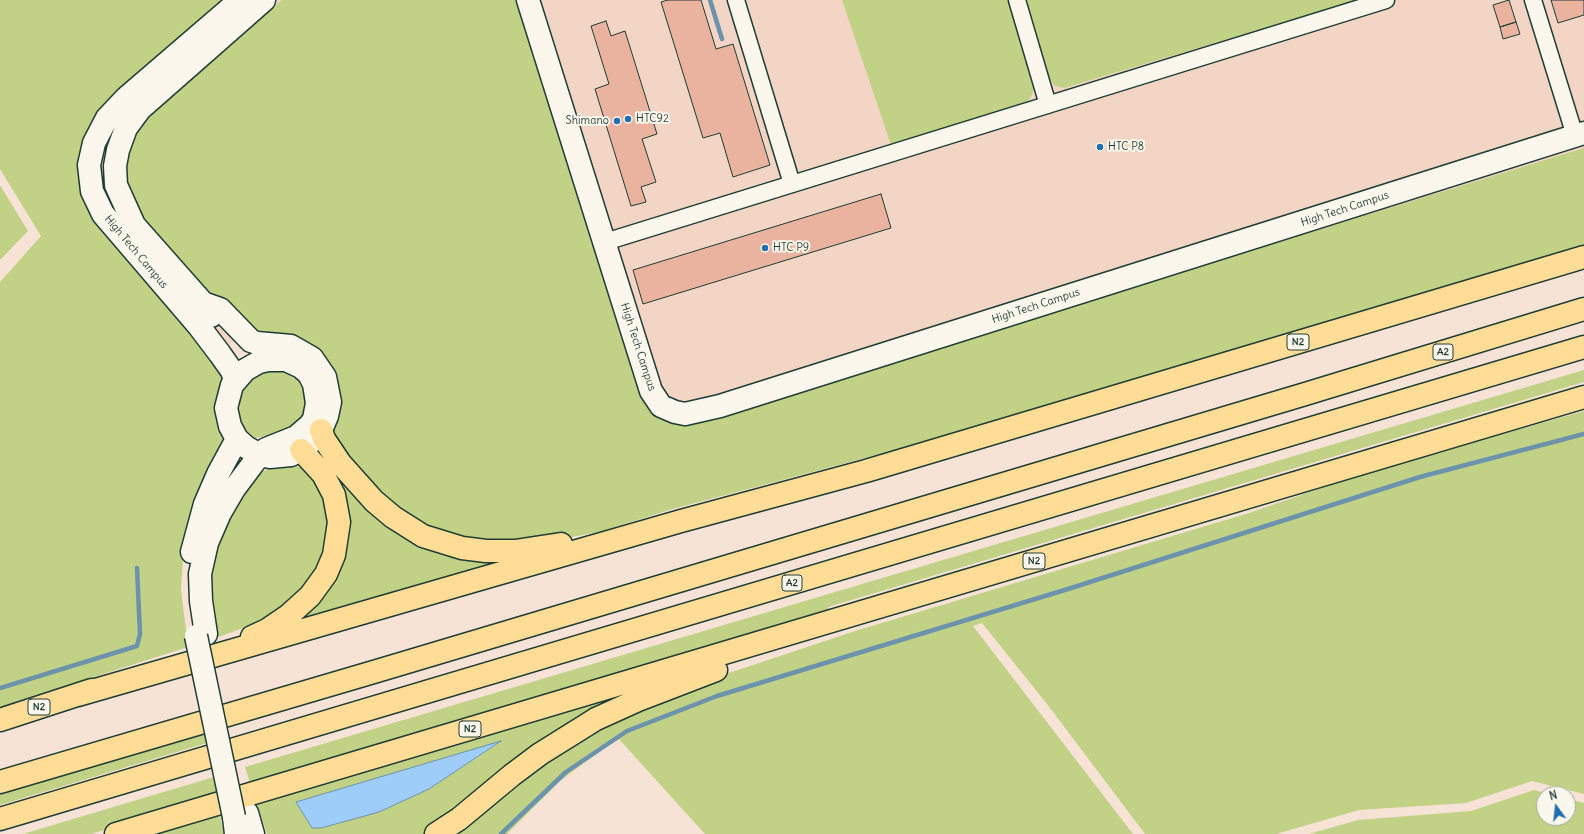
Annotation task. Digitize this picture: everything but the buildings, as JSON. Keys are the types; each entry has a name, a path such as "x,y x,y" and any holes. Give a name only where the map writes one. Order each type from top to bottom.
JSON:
{"highway":[{"name":"N2","path":"78,695 323,626 681,521 866,471 1584,257"},
{"name":"A2","path":"0,782 378,671 1302,395 1584,309"},
{"name":"A2","path":"0,819 1584,347"},
{"name":"N2","path":"116,834 1584,397"},
{"name":"N2","path":"317,424 324,439 340,463 374,501 408,527 423,536 448,544 486,551 515,551 557,545 666,518 681,521"},
{"name":"N2","path":"0,720 238,644 289,615 310,596 331,565 339,522 334,495 329,484 301,450"},
{"name":"N2","path":"436,834 459,819 540,754 596,719 664,689 733,664 823,624"}],"street":[{"name":"High Tech Campus","path":"235,380 224,360 198,325 103,214 92,191 89,165 94,143 107,118 126,98 240,0"},
{"name":"High Tech Campus","path":"262,353 247,353 211,315 203,303 134,225 116,184 115,166 118,150 126,128 140,109 264,0"},
{"name":"High Tech Campus","path":"528,0 651,391 661,406 674,412 685,414 720,406 1580,135 1533,0"},
{"path":"736,0 792,184"},
{"path":"1017,0 1048,105"},
{"path":"605,242 1386,0"},
{"path":"201,635 200,590 203,556 207,543 234,489 260,455 270,446 300,435 310,425 317,424 327,416 330,402 325,377 320,368 312,358 291,346 262,353 235,380 226,408 230,426 237,439 246,447 260,455 279,457 290,455 301,450 315,438 317,424"},
{"path":"237,439 218,474 205,504 196,534 191,559 189,590 201,635 239,821 253,834"}],"shaded area":[{"path":"0,0 1584,0 1584,196 519,515 297,286 176,391"}],"green space":[{"path":"0,0 231,0 141,78 83,172 225,369 227,436 188,531 183,558 181,590 188,647 0,707 0,282 41,236 0,169"},
{"path":"282,0 523,0 654,411 662,418 674,424 683,424 706,419 1584,148 1584,248 1031,414 669,510 599,532 515,547 425,533 377,499 331,432 337,400 249,330 173,256 135,211 123,176 134,128"},
{"path":"842,0 1009,0 1035,84 1032,94 1026,105 891,145"},
{"path":"1026,0 1358,0 1064,88 1055,86 1049,78"},
{"path":"0,185 28,231 0,260"},
{"path":"276,367 295,375 302,383 307,400 304,414 298,423 280,433 255,438 249,435 242,427 237,414 238,397 250,377"},
{"path":"1584,370 1584,382 828,607 830,613 251,786 245,767"},
{"path":"1584,411 1584,794 1576,792 1576,786 1552,786 1532,781 1466,803 1359,810 1276,834 1145,834 1047,704 982,623 973,626 1133,834 705,834 618,738 561,780 507,834 445,834 544,756 693,685 855,631 1249,513 1365,473"},
{"path":"287,464 305,468 328,497 330,544 306,593 263,621 218,637 208,589 217,541 244,492 258,474 273,466"},
{"path":"328,467 371,507 516,558 269,634 337,567"},
{"path":"634,689 635,694 426,834 267,834 256,801","holes":["500,742 429,789 379,812 321,828 312,828 296,802"]},
{"path":"204,733 207,743 0,805 0,793"},
{"path":"214,777 217,796 91,834 23,834"},
{"path":"1534,790 1536,791 1536,826 1576,826 1576,801 1584,803 1584,834 1309,834 1358,820 1471,811"},
{"path":"219,812 224,834 146,834"}],"water":[{"path":"501,741 429,789 379,812 321,828 312,828 296,802"}],"waterway":[{"path":"710,0 722,39"},
{"path":"501,834 566,772 627,731 717,696 1068,589 1420,477 1584,434"},
{"path":"0,688 137,646 140,634 137,568"}],"place":[{"name":"HTC92","path":"628,119"},
{"name":"Shimano","path":"617,121"},
{"name":"HTC P8","path":"1100,147"},
{"name":"HTC P9","path":"765,248"}]}
